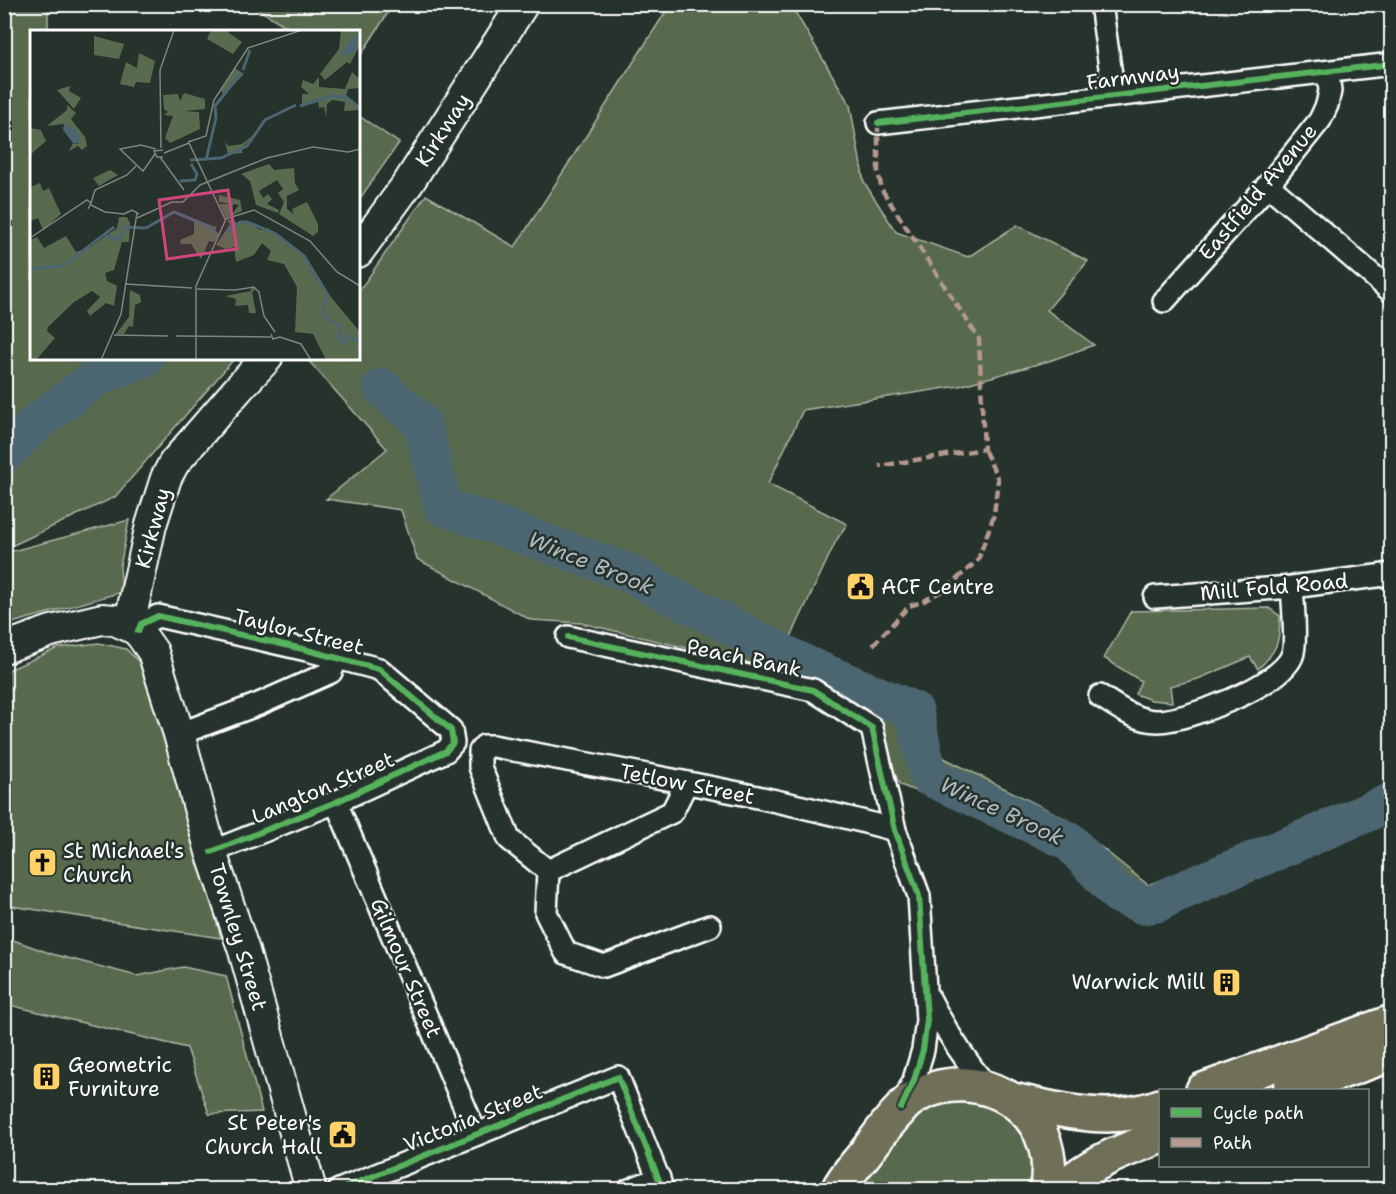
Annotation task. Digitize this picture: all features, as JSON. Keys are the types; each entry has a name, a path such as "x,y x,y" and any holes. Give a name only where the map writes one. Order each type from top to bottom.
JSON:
{"main road":[{"name":"Kirkway","path":"360,249 409,182 523,4"},
{"name":"Kirkway","path":"133,628 152,525 166,478 174,464 238,388 265,360"},
{"path":"4,648 51,631 102,619 115,620 133,628"},
{"name":"Townley Street","path":"133,628 153,652 179,734 211,852 244,951 311,1190"},
{"path":"1206,1089 1392,1022"},
{"path":"1293,1089 1392,1054"},
{"path":"838,1188 901,1108 934,1088 952,1084 970,1084 1071,1113 1125,1114 1159,1106"},
{"path":"1000,1094 1029,1114 1040,1131 1047,1151 1049,1167 1047,1190"},
{"path":"1060,1190 1074,1177 1101,1161 1159,1138"}],"street":[{"path":"1101,4 1114,96"},
{"name":"Farmway","path":"878,123 1392,64"},
{"name":"Eastfield Avenue","path":"1164,301 1268,185 1320,120 1330,91 1328,72"},
{"path":"1268,185 1392,292"},
{"name":"Mill Fold Road","path":"1155,597 1292,587 1392,574"},
{"path":"1100,696 1131,715 1158,721 1197,713 1249,692 1277,675 1293,656 1292,587"},
{"name":"Taylor Street","path":"133,628 158,616 379,669 451,730 453,743 446,751"},
{"name":"Peach Bank","path":"568,637 813,690 872,728 895,830 919,896 927,1020 923,1050 914,1080 901,1108"},
{"path":"179,734 259,704 331,672 337,658"},
{"name":"Tetlow Street","path":"548,871 509,839 480,767 480,751 484,746 849,817 895,830"},
{"name":"Langton Street","path":"211,852 336,802 446,751"},
{"path":"686,784 672,812 548,871 546,913 566,953 604,966 710,927"},
{"name":"Gilmour Street","path":"336,802 476,1134"},
{"path":"924,989 953,1042 1000,1094"},
{"name":"Victoria Street","path":"339,1190 618,1077 661,1184"},
{"path":"629,1190 661,1184"}],"green space":[{"path":"5,4 48,5 48,30 30,30 30,360 233,360 115,497 5,549"},
{"path":"393,4 360,56 360,30 292,30 251,5"},
{"path":"670,5 791,5 850,105 864,182 896,232 968,257 1017,225 1088,261 1047,310 1094,345 1049,361 959,386 803,410 768,484 847,524 836,541 776,669 581,623 531,620 417,559 401,510 326,499 387,449 308,360 360,360 360,290 426,195 515,247"},
{"path":"360,117 399,143 360,199"},
{"path":"129,520 120,567 122,592 5,625 5,553"},
{"path":"1269,608 1280,616 1278,639 1269,657 1258,669 1250,657 1198,679 1170,686 1172,702 1151,700 1135,694 1141,681 1104,658 1131,611"},
{"path":"99,643 126,649 149,672 221,938 5,905 4,672 58,648"},
{"path":"876,687 921,714 926,744 946,759 1066,819 1148,885 1391,792 1391,815 1182,898 1123,905 1104,896 1086,876 1050,844 900,785 872,721"},
{"path":"5,937 52,954 137,976 183,967 226,976 262,1112 209,1114 187,1048 5,1004"},
{"path":"968,1099 1004,1112 1026,1138 1033,1155 1032,1189 855,1190 894,1139 917,1115 940,1102"}],"waterway":[{"name":"Wince Brook","path":"4,454 36,423 98,376 141,360"},
{"name":"Wince Brook","path":"382,388 422,423 443,507 626,572 808,666 914,711 928,776 1069,841 1118,894 1144,905 1157,903 1392,802"}],"marked path":[{"path":"878,123 878,172 882,190 979,339 984,449 879,466"},
{"path":"873,645 909,606 922,602 947,588 978,560 994,515 998,479 984,449"}],"cycle path":[{"path":"878,123 1392,64"},
{"path":"138,631 141,624 158,616 379,669 451,730 453,743 446,751 336,802 211,852"},
{"path":"568,637 813,690 872,728 895,830 919,896 927,1020 923,1050 914,1080 901,1108"},
{"path":"339,1190 618,1077 663,1190"}],"place":[{"name":"ACF Centre","path":"860,587"},
{"name":"St Michael's Church","path":"42,863"},
{"name":"Warwick Mill","path":"1226,982"},
{"name":"Geometric Furniture","path":"47,1077"},
{"name":"St Peter's Church Hall","path":"343,1135"}]}
